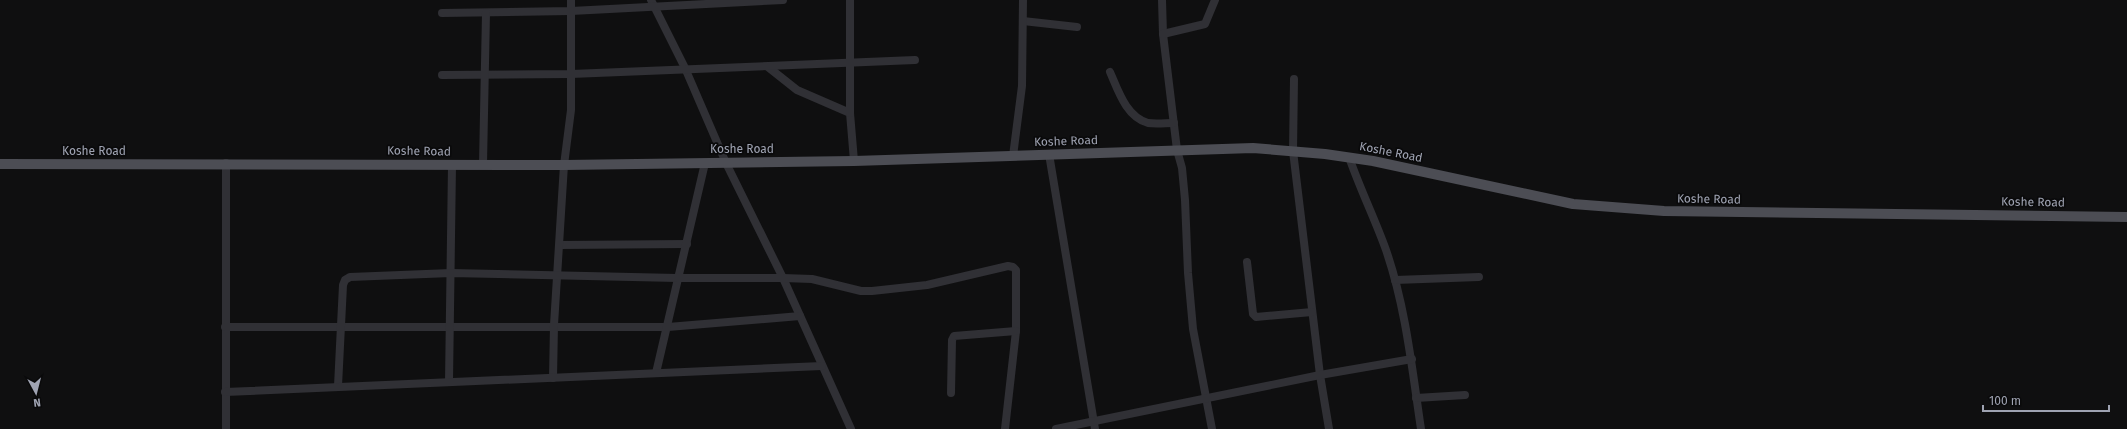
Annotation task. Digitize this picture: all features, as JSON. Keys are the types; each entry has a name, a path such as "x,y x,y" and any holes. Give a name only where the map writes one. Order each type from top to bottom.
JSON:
{"main road":[{"name":"Koshe Road","path":"0,164 226,163 564,165 705,162 726,163 854,161 1253,148 1349,158 1418,170 1560,202 1623,209 2127,217"}],"street":[{"path":"553,378 554,325 564,165 571,110 571,0"},
{"path":"442,13 571,11 652,3 783,0"},
{"path":"850,0 850,113 854,161"},
{"path":"1013,156 1022,86 1023,0"},
{"path":"1162,0 1163,34 1177,150 1182,168 1185,200 1186,251 1193,329 1212,429"},
{"path":"1163,34 1205,24 1215,0"},
{"path":"652,3 685,68 726,163 783,278 851,429"},
{"path":"483,164 486,75 486,13"},
{"path":"1023,21 1077,27"},
{"path":"442,74 571,74 685,68 768,67 915,60"},
{"path":"768,67 797,90 850,113"},
{"path":"1110,72 1123,100 1130,110 1139,118 1148,123 1174,124"},
{"path":"1294,79 1292,103 1293,151 1312,312 1328,429"},
{"path":"1049,154 1094,426"},
{"path":"1349,158 1358,186 1386,250 1395,280 1412,359 1421,429"},
{"path":"656,373 668,327 677,278 687,244 705,162"},
{"path":"226,163 226,429"},
{"path":"449,382 452,165"},
{"path":"560,245 687,244"},
{"path":"1248,262 1253,314 1256,317 1312,312"},
{"path":"338,386 343,285 345,280 350,277 451,273 677,278 783,278 812,279 861,291 872,291 927,285 1008,266 1013,267 1016,270 1016,331 1005,429"},
{"path":"1395,280 1479,277"},
{"path":"225,326 340,328 554,325 668,327 800,316"},
{"path":"951,393 952,340 954,336 1016,331"},
{"path":"1056,429 1094,426 1206,399 1320,375 1412,359"},
{"path":"225,392 822,366"},
{"path":"1416,398 1465,395"}]}
